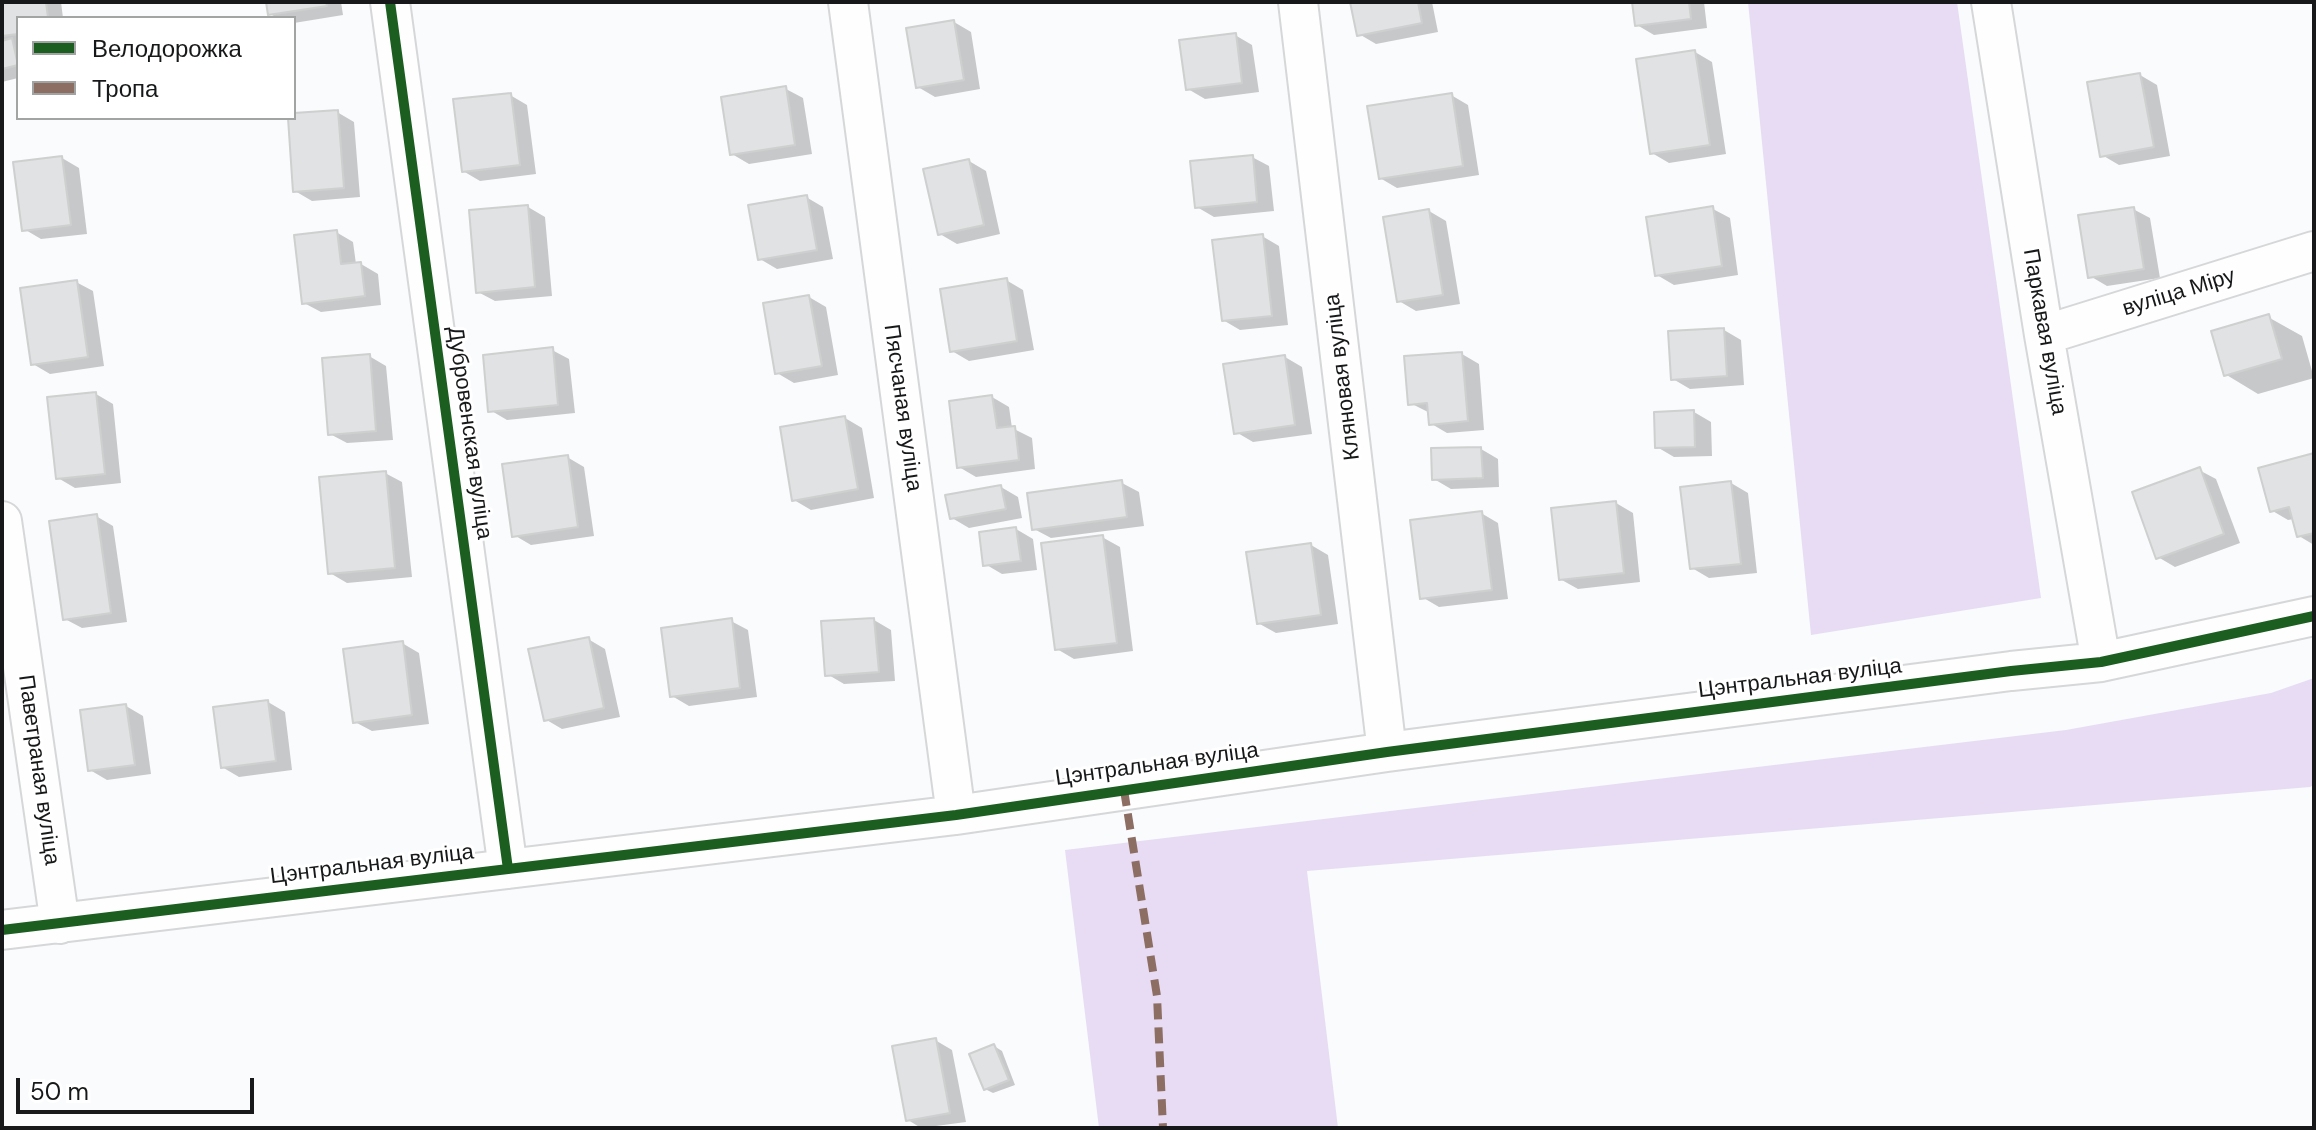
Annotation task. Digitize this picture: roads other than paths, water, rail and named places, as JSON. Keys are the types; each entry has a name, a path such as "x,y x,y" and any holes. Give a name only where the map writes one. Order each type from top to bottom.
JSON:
{"street":[{"name":"Дубровенская вуліца","path":"390,2 508,869"},
{"name":"Пясчаная вуліца","path":"848,2 956,815"},
{"name":"Кляновая вуліца","path":"1298,2 1387,752"},
{"name":"Паркавая вуліца","path":"1991,2 2044,335 2101,662"},
{"name":"вуліца Міру","path":"2044,335 2314,251"},
{"name":"Паветраная вуліца","path":"2,521 60,924"},
{"name":"Цэнтральная вуліца","path":"2,930 956,815 1387,752 2101,662 2314,616"}]}
